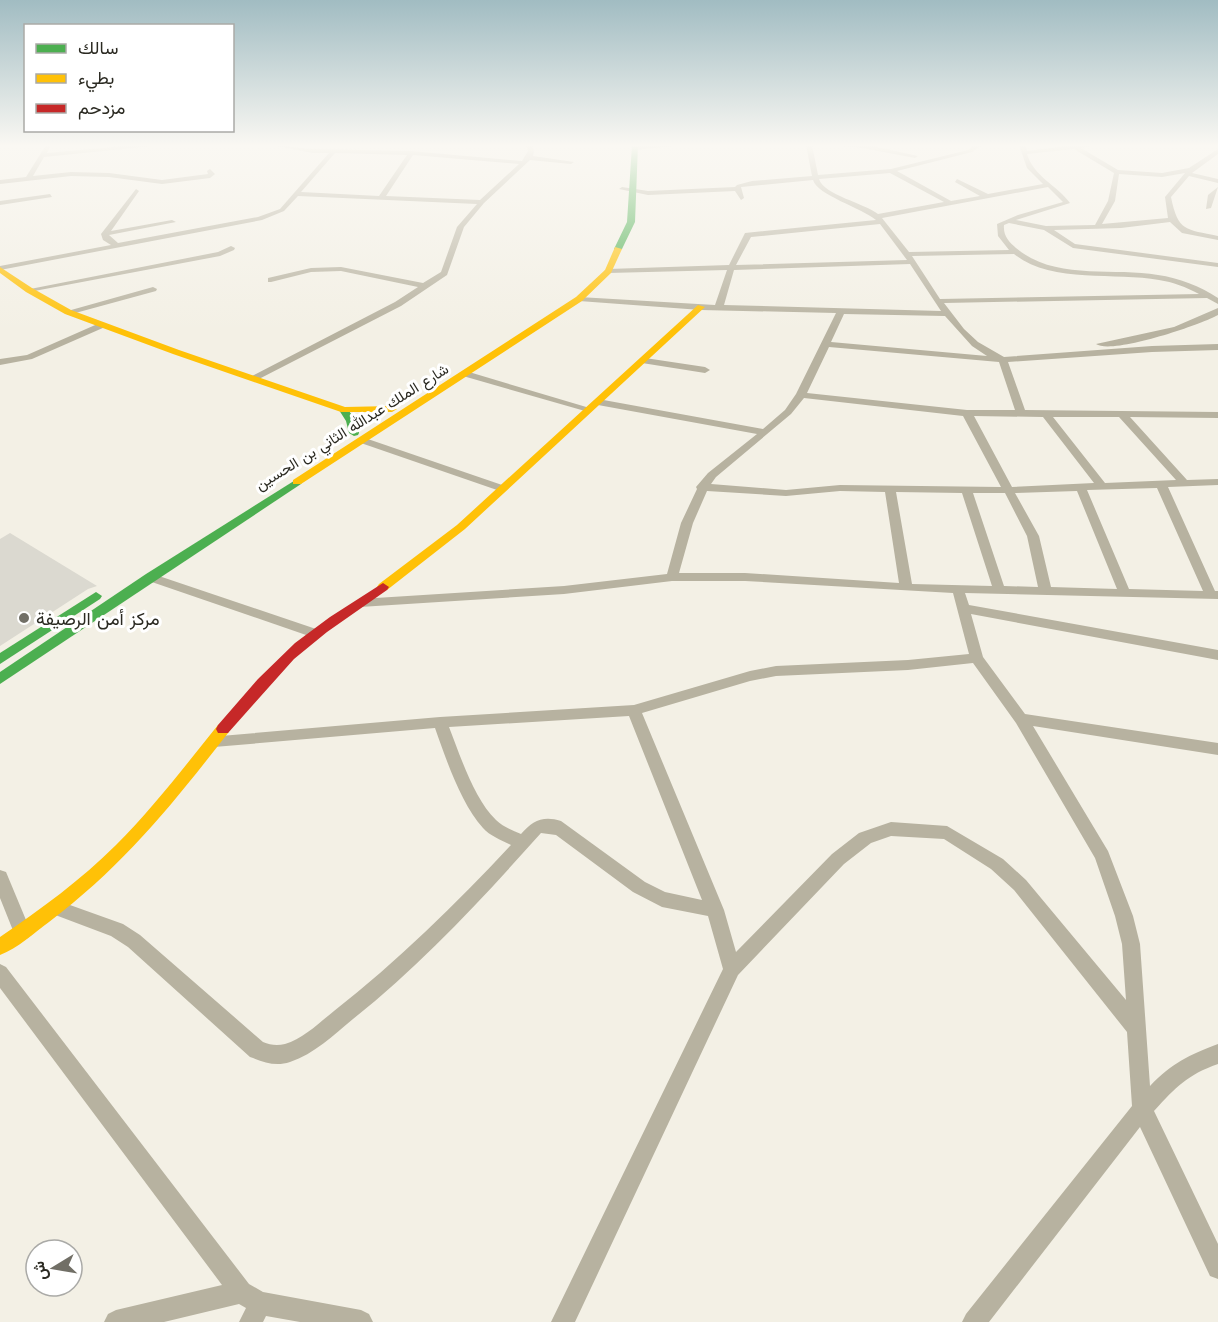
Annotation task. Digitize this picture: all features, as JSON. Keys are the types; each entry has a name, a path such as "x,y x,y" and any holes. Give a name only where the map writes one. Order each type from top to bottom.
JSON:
{"main road":[{"name":"شارع الملك عبدالله الثاني بن الحسين","path":"0,679 263,503 358,437 392,410 563,298 584,280 603,258 612,239 621,207"},
{"name":"شارع الملك عبدالله الثاني بن الحسين","path":"0,659 249,498 466,374 579,299 608,271 631,222 630,207"},
{"path":"0,268 29,290 68,312 102,325 344,410 392,410"},
{"path":"0,947 56,908 109,864 138,833 259,686 314,633 428,554 645,361 701,307"},
{"path":"344,410 358,437"},
{"path":"249,498 263,503"}],"street":[{"path":"105,234 125,207"},
{"path":"0,268 260,219 285,207"},
{"path":"255,378 398,304 444,273 461,227 478,207"},
{"path":"861,207 879,220 910,258 949,314 973,342 1003,360 1021,414"},
{"path":"748,235 879,220 935,207"},
{"path":"1056,207 1001,224 999,229 1002,237 1029,262 1047,268 1158,277 1214,299"},
{"path":"1096,227 1106,215 1109,207"},
{"path":"1170,207 1172,220 1185,231 1218,238"},
{"path":"1009,221 1046,228 1096,227 1172,220"},
{"path":"105,234 172,222"},
{"path":"719,307 731,268 748,235 747,225"},
{"path":"1046,228 1073,246 1218,265"},
{"path":"105,234 106,238 117,246"},
{"path":"29,290 220,254 231,248"},
{"path":"608,271 731,268 1016,252"},
{"path":"271,280 311,270 341,269 425,286"},
{"path":"68,312 153,289"},
{"path":"579,299 701,307 949,314"},
{"path":"940,301 1214,299"},
{"path":"991,354 1042,351 1143,339 1197,321 1218,311"},
{"path":"672,577 701,487 712,475 788,412 801,395 841,312"},
{"path":"0,362 29,357 102,325"},
{"path":"824,344 1003,360 1218,347"},
{"path":"645,361 705,370"},
{"path":"466,374 593,406 765,432"},
{"path":"801,395 967,413 1218,415"},
{"path":"967,413 1033,537 1045,590"},
{"path":"1046,414 1102,487"},
{"path":"1122,415 1184,483"},
{"path":"358,437 501,488"},
{"path":"701,487 786,493 840,488 1010,490 1218,482"},
{"path":"360,603 564,590 672,577 746,577 906,588 1215,595 1161,484"},
{"path":"890,488 906,588"},
{"path":"1081,488 1125,594"},
{"path":"967,490 999,589"},
{"path":"150,577 314,633"},
{"path":"958,589 977,658 1021,719 1105,866 1124,916 1131,944 1142,1109 1218,1268"},
{"path":"962,608 1136,642 1218,655"},
{"path":"214,741 441,722 634,710 750,676 776,671 908,665 977,658"},
{"path":"634,710 715,910 732,969"},
{"path":"1021,719 1218,749"},
{"path":"441,722 451,751 483,817 497,831 522,842"},
{"path":"56,908 117,930 134,941 257,1050 272,1055 288,1053 311,1041 369,995 482,889 537,827 555,826 639,887 662,899 715,910"},
{"path":"563,1322 732,969 838,859 865,838 891,829 912,828 947,833 997,864 1020,885 1138,1030"},
{"path":"0,877 22,932"},
{"path":"0,973 251,1306"},
{"path":"974,1322 1142,1109 1169,1080 1190,1064 1218,1054"},
{"path":"116,1322 251,1306 361,1322"}],"building":[{"name":"مركز أمن الرصيفة","path":"10,533 97,586 88,589 0,646 0,539"}],"traffic: fast":[{"path":"618,249 631,222 632,207"},
{"path":"344,410 351,421 354,433"},
{"path":"0,679 150,577 297,482"},
{"path":"0,659 96,596"}],"traffic: slow":[{"path":"297,482 579,299 608,271 618,249"},
{"path":"0,269 29,290 68,312 176,352 344,410 392,409"},
{"path":"383,587 461,527 701,307"},
{"path":"0,947 36,922 120,852 180,784 223,729"}],"traffic: jam":[{"path":"223,729 263,683 300,646 383,587"}],"place":[{"name":"مركز أمن الرصيفة","path":"24,618"}]}
